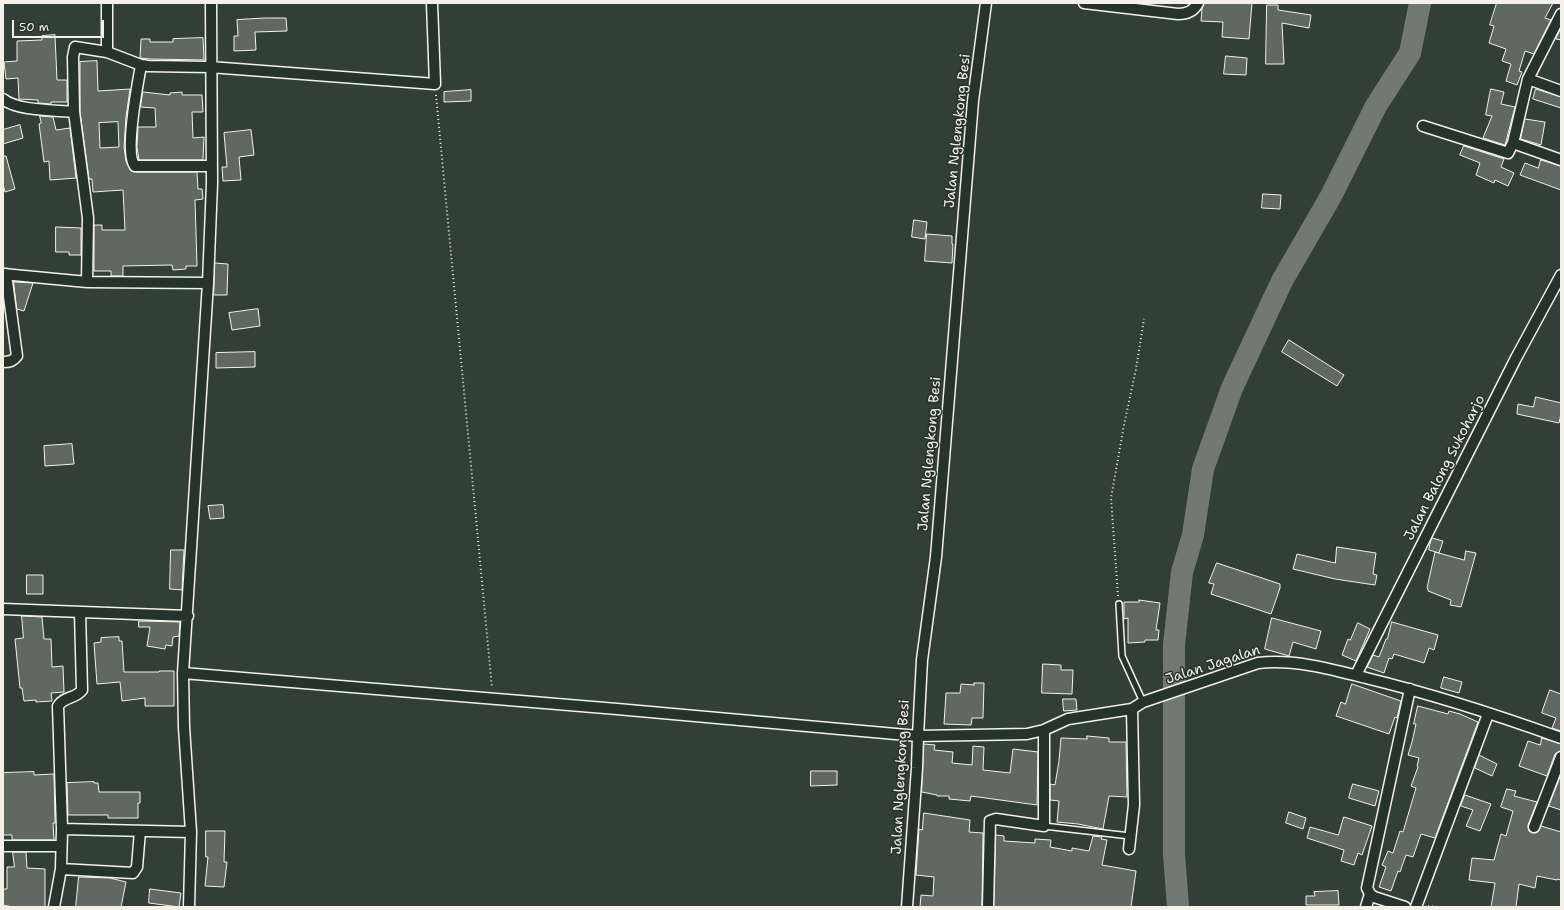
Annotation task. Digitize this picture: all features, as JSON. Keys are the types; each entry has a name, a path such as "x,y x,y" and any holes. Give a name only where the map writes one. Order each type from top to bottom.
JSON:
{"street":[{"path":"107,3 107,52"},
{"path":"189,907 191,832 184,727 183,673 188,616 208,283 212,166 210,68 211,3"},
{"path":"87,282 88,218 74,112 75,48 80,47 107,52 141,65 210,68 435,84 432,3"},
{"name":"Jalan Nglengkong Besi","path":"907,907 917,768 922,660 936,558 973,101 986,3"},
{"path":"1084,3 1185,14 1191,11 1198,3"},
{"path":"1423,126 1506,154 1510,151 1528,79 1561,14"},
{"path":"141,65 133,112 133,164 135,166 212,166"},
{"path":"1528,79 1561,91"},
{"path":"3,98 11,104 74,112"},
{"path":"1513,143 1561,160"},
{"path":"3,362 10,362 17,356 5,274 87,282 208,283"},
{"name":"Jalan Balong Sukoharjo","path":"1356,676 1516,358 1561,275"},
{"path":"3,609 188,616"},
{"path":"54,907 61,869 62,829 58,706 65,699 76,696 82,690 80,612"},
{"name":"Jalan Jagalan","path":"183,673 918,736 1027,734 1044,730 1068,719 1132,709 1143,702 1258,663 1268,662 1314,665 1410,689 1561,738"},
{"path":"1405,907 1374,897 1370,894 1367,888 1410,689"},
{"path":"1129,849 1134,805 1132,709"},
{"path":"1416,907 1488,714"},
{"path":"988,907 990,821 996,820 1044,826 1044,730"},
{"path":"1534,827 1561,757"},
{"path":"62,829 191,832"},
{"path":"61,869 133,873 137,867 140,831"},
{"path":"3,846 61,846"},
{"path":"1366,907 1370,894"}],"lane":[{"path":"1119,604 1122,656 1143,702"},
{"path":"1044,826 1130,836"}],"path":[{"path":"435,84 493,699"},
{"path":"1119,604 1111,498 1136,369 1144,318"}],"building":[{"path":"1204,3 1252,3 1249,39 1222,37 1223,22 1201,21"},
{"path":"1497,3 1553,3 1545,18 1551,20 1534,54 1525,51 1519,71 1522,72 1517,85 1506,81 1511,64 1502,61 1506,49 1489,43 1494,26 1490,25"},
{"path":"1267,5 1278,5 1278,10 1311,15 1309,28 1282,23 1284,64 1266,64"},
{"path":"286,18 287,31 255,32 256,50 234,51 234,36 238,36 237,20"},
{"path":"1561,28 1561,40 1556,39"},
{"path":"55,35 57,80 67,80 67,102 51,102 51,104 38,103 38,100 19,99 18,78 6,79 4,62 17,61 17,41 42,40 42,36"},
{"path":"203,38 204,60 140,58 141,39 150,39 150,42 173,42 173,39"},
{"path":"1226,56 1247,58 1246,75 1224,74"},
{"path":"97,61 98,91 130,89 124,147 126,161 131,171 197,172 198,189 202,189 203,199 195,200 197,266 186,266 186,269 173,270 172,265 123,266 123,276 111,276 111,271 94,271 94,225 102,225 102,230 125,230 123,190 93,192 92,179 89,179 80,112 80,62","holes":["118,122 119,147 100,148 99,123"]},
{"path":"1491,89 1504,92 1501,104 1515,107 1505,145 1483,138 1492,116 1486,115"},
{"path":"1536,89 1561,97 1561,108 1533,99"},
{"path":"471,90 471,101 444,102 444,92"},
{"path":"143,92 170,95 170,93 182,92 182,95 202,95 203,112 192,112 193,138 204,137 203,160 139,160 137,147 138,127 156,127 155,108 141,107"},
{"path":"40,116 53,117 56,130 70,128 76,178 50,180 49,161 44,162 39,124 41,123"},
{"path":"1525,119 1545,122 1541,145 1521,139"},
{"path":"20,125 23,138 3,144 3,130"},
{"path":"251,130 254,155 239,157 241,180 223,181 222,167 227,167 224,133"},
{"path":"1464,146 1504,159 1501,167 1514,173 1508,186 1495,180 1494,183 1476,175 1480,163 1460,155"},
{"path":"3,156 6,156 15,189 5,192 3,184"},
{"path":"1541,160 1561,166 1561,190 1520,175 1525,163 1538,168"},
{"path":"1263,194 1281,195 1280,209 1262,208"},
{"path":"914,220 927,222 925,239 912,237"},
{"path":"56,227 81,228 81,255 69,255 69,252 56,252"},
{"path":"927,234 952,236 952,263 925,261"},
{"path":"215,263 228,264 227,295 214,295"},
{"path":"14,282 33,283 24,311 17,309"},
{"path":"258,309 260,326 232,330 229,313"},
{"path":"1289,340 1344,375 1337,386 1282,352"},
{"path":"255,352 255,367 216,368 216,353"},
{"path":"1536,397 1561,403 1559,423 1517,414 1518,404 1533,407"},
{"path":"72,444 74,464 45,466 44,446"},
{"path":"223,505 224,518 210,519 208,506"},
{"path":"1432,538 1443,541 1439,553 1429,550"},
{"path":"1337,547 1376,553 1373,574 1377,575 1375,585 1335,579 1293,569 1297,554 1335,563"},
{"path":"171,550 184,550 182,590 170,589"},
{"path":"1466,551 1476,553 1461,607 1450,605 1451,600 1428,591 1427,588 1435,552 1464,560"},
{"path":"1217,563 1280,584 1271,614 1211,594 1214,584 1209,583"},
{"path":"27,575 43,575 43,594 27,594"},
{"path":"1139,600 1160,603 1156,630 1159,630 1158,640 1145,640 1145,642 1128,643 1128,618 1124,619 1124,602 1139,602"},
{"path":"22,616 42,617 44,639 51,639 52,667 63,666 64,692 51,693 52,701 24,701 22,688 20,688 15,639 23,638"},
{"path":"1272,618 1321,631 1316,649 1293,642 1289,656 1265,649"},
{"path":"139,621 180,622 179,636 173,637 172,646 166,645 165,649 147,646 150,627 139,627"},
{"path":"1392,622 1438,635 1434,650 1429,648 1424,663 1394,654 1392,659 1389,658 1384,673 1367,667 1373,655 1379,657 1387,639"},
{"path":"1358,623 1370,629 1356,661 1342,655 1348,639 1350,640"},
{"path":"119,637 119,641 122,641 124,672 174,671 174,706 145,706 145,698 122,701 120,682 97,684 94,643 101,642 101,638"},
{"path":"1043,664 1061,665 1061,670 1073,670 1072,694 1042,693"},
{"path":"1444,677 1462,682 1459,693 1441,688"},
{"path":"974,683 984,683 983,718 972,718 971,725 944,724 946,693 960,693 961,684 974,685"},
{"path":"1352,684 1401,701 1397,718 1395,717 1389,734 1336,716 1341,702 1345,704"},
{"path":"1550,690 1561,694 1561,731 1552,728 1556,718 1542,713"},
{"path":"1063,699 1076,699 1077,710 1064,711"},
{"path":"1418,706 1448,714 1449,711 1478,722 1435,838 1421,834 1413,857 1406,855 1400,872 1398,871 1391,891 1379,887 1386,867 1382,865 1388,851 1393,853 1400,831 1403,832 1416,788 1411,786 1418,767 1419,758 1408,755 1416,724 1414,724"},
{"path":"1087,736 1109,738 1109,742 1126,742 1127,797 1109,796 1103,829 1057,822 1059,801 1050,800 1050,784 1055,785 1061,738 1087,739"},
{"path":"1542,738 1561,744 1561,751 1555,754 1547,776 1519,766 1528,741 1540,745"},
{"path":"924,744 935,745 934,750 953,752 952,763 972,765 973,746 984,747 983,770 1010,773 1013,749 1038,752 1037,805 971,796 970,801 949,799 949,796 937,796 922,792"},
{"path":"1479,755 1497,764 1492,776 1475,768"},
{"path":"811,771 837,771 837,785 811,786"},
{"path":"34,772 34,775 54,774 54,840 12,840 12,835 3,835 3,773"},
{"path":"1561,775 1561,810 1549,806"},
{"path":"67,783 98,783 99,792 140,792 138,818 108,818 108,815 68,815"},
{"path":"1353,784 1379,791 1375,806 1349,798"},
{"path":"1507,789 1516,791 1514,796 1537,802 1528,825 1529,831 1532,833 1538,832 1541,826 1561,832 1561,880 1537,876 1535,888 1519,884 1516,907 1491,907 1495,883 1469,880 1472,858 1494,860 1501,834 1506,836 1513,811 1501,807"},
{"path":"1465,795 1491,804 1480,831 1466,826 1473,810 1461,806"},
{"path":"1289,812 1306,818 1303,829 1286,823"},
{"path":"924,813 970,820 969,832 983,833 982,907 920,907 921,895 933,896 934,877 916,875 919,829 922,830"},
{"path":"1344,817 1372,826 1362,855 1358,853 1354,865 1341,861 1344,850 1307,838 1310,827 1338,835"},
{"path":"206,831 225,831 224,862 227,862 224,887 205,886 208,857 206,857"},
{"path":"996,835 1004,836 1004,841 1035,843 1035,839 1051,840 1050,847 1072,851 1072,848 1089,851 1093,836 1102,837 1101,839 1107,840 1102,865 1136,871 1131,907 994,907"},
{"path":"13,852 26,852 27,868 45,869 45,907 13,907 3,905 3,889 7,889 7,867 14,867"},
{"path":"79,877 110,878 126,882 121,907 76,907"},
{"path":"150,889 181,893 179,907 149,903"},
{"path":"1338,891 1339,905 1306,905 1306,896 1315,896 1314,892"}],"waterway":[{"path":"1178,907 1174,854 1174,645 1182,572 1193,535 1203,469 1232,388 1282,281 1331,196 1376,106 1410,53 1420,3"}]}
